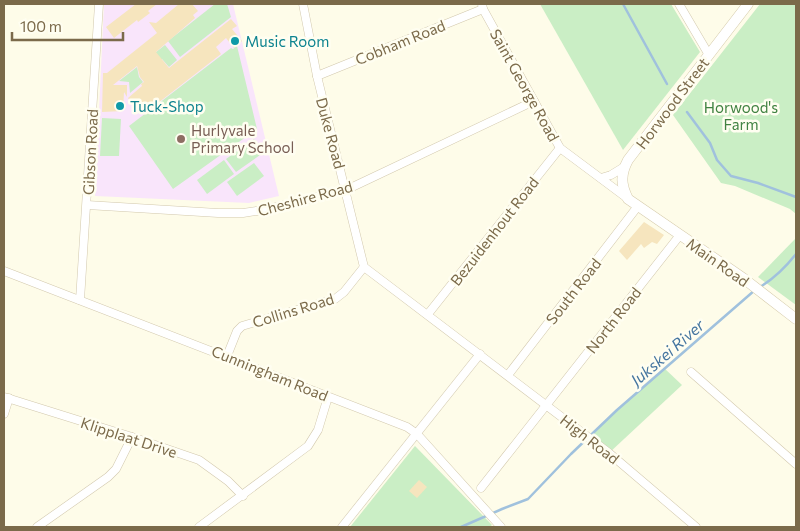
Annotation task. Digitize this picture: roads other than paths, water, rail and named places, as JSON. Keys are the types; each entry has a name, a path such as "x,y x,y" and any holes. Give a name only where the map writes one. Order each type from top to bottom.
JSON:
{"main road":[{"name":"Horwood Street","path":"624,167 748,4"},
{"path":"624,167 622,184 628,199 638,206"},
{"name":"Main Road","path":"638,206 743,278 796,319"}],"street":[{"name":"Gibson Road","path":"80,300 99,4"},
{"name":"Duke Road","path":"302,4 316,76 364,267"},
{"path":"679,4 709,55"},
{"name":"Cobham Road","path":"316,76 482,6"},
{"name":"Saint George Road","path":"482,6 560,148 628,199"},
{"name":"Cheshire Road","path":"87,205 243,213 264,210 346,190 534,101"},
{"name":"Bezuidenhout Road","path":"428,314 560,148"},
{"path":"601,178 611,175 624,167"},
{"name":"South Road","path":"508,376 638,206"},
{"name":"North Road","path":"481,488 680,235"},
{"path":"342,527 480,354 364,267"},
{"name":"Collins Road","path":"227,356 237,331 242,326 335,299 344,292 364,267"},
{"name":"Cunningham Road","path":"4,271 407,427 417,434 501,527"},
{"name":"High Road","path":"480,354 609,453 696,527"},
{"path":"691,372 796,464"},
{"path":"4,414 6,397"},
{"name":"Klipplaat Drive","path":"6,397 199,460 228,481 243,496"},
{"path":"199,527 243,496 312,442 318,430 328,397"},
{"path":"37,527 108,477 116,469 132,437"}],"waterway":[{"path":"623,4 667,84"},
{"name":"Jukskei River","path":"687,112 710,143 717,160 731,176 758,183 796,197"},
{"path":"760,287 780,272 796,254"},
{"name":"Jukskei River","path":"461,527 528,499 617,410 755,290"}],"place":[{"name":"Music Room","path":"235,41"},
{"name":"Tuck-Shop","path":"120,106"},
{"name":"Hurlyvale Primary School","path":"181,139"}],"park label":[{"name":"Horwood's Farm","path":"741,116"}]}
